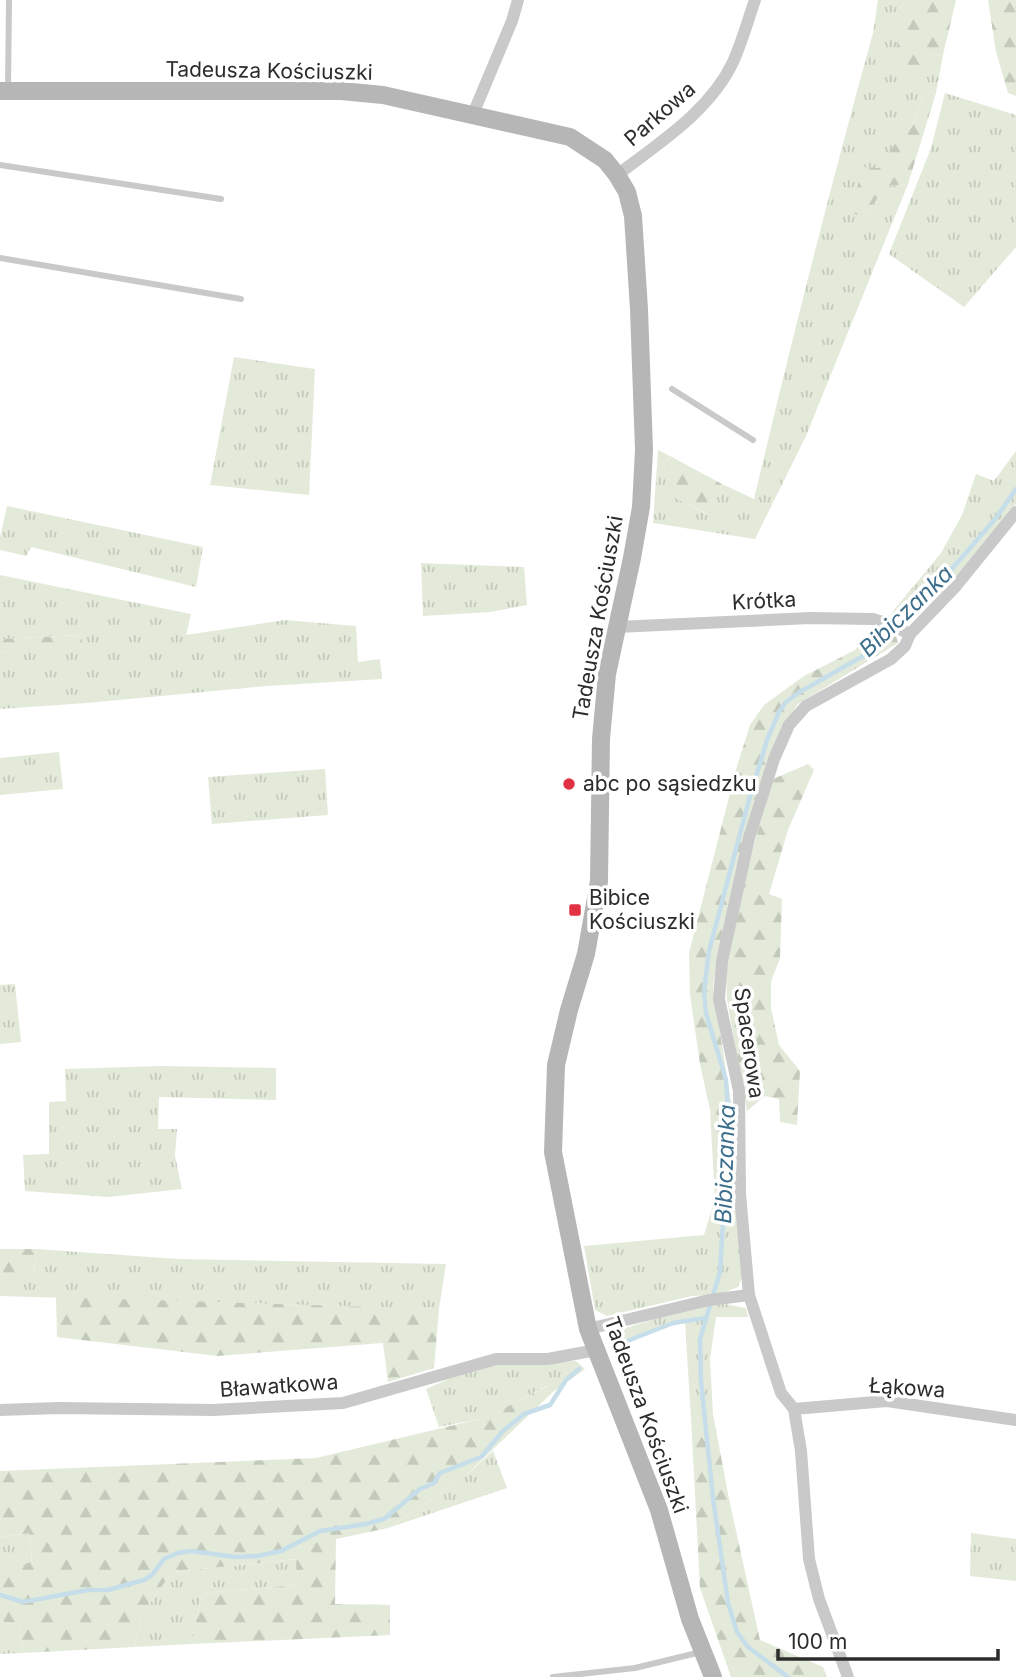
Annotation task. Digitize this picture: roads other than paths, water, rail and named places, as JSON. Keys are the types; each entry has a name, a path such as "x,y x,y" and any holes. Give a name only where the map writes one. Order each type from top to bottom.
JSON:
{"street":[{"path":"472,114 512,21 518,0"},
{"name":"Parkowa","path":"617,175 699,109 718,87 733,62 755,0"},
{"name":"Tadeusza Kościuszki","path":"4,91 341,91 383,95 570,137 605,160 627,192 633,216 639,309 644,450 641,507 607,674 601,739 601,853 596,909 556,1065 554,1153 588,1329 659,1510 690,1619 713,1677"},
{"name":"Spacerowa","path":"848,1677 819,1599 810,1559 801,1451 794,1409 781,1393 749,1295 740,1194 739,1091 719,999 722,961 749,838 774,759 789,725 806,706 891,659 905,646 910,634 956,586 1016,512"},
{"name":"Krótka","path":"617,627 810,618 873,619 910,634"},
{"path":"588,1329 714,1300 749,1295"},
{"name":"Bławatkowa","path":"0,1410 213,1410 343,1403 496,1359 548,1359 596,1350"},
{"name":"Łąkowa","path":"794,1409 887,1401 1016,1420"}],"lane":[{"path":"4,91 9,0"},
{"path":"0,165 220,199"},
{"path":"0,258 241,299"},
{"path":"672,389 753,440"},
{"path":"553,1677 635,1668 703,1652"}],"waterway":[{"name":"Bibiczanka","path":"788,1677 748,1647 737,1632 728,1603 713,1498 701,1381 700,1339 720,1272 729,1124 726,1080 706,1013 704,992 709,951 749,800 767,740 779,712 786,702 798,693 865,655 895,620 945,577 996,518 1016,489"},
{"path":"612,1347 673,1323 705,1318"},
{"path":"0,1595 23,1602 88,1590 108,1590 144,1580 152,1575 164,1559 178,1553 191,1551 235,1557 258,1556 281,1551 320,1531 384,1519 420,1489 434,1483 440,1473 481,1457 503,1431 524,1414 550,1405 566,1380 579,1369"}],"place":[{"name":"abc po sąsiedzku","path":"569,784"},
{"name":"Bibice Kościuszki","path":"575,910"}]}
